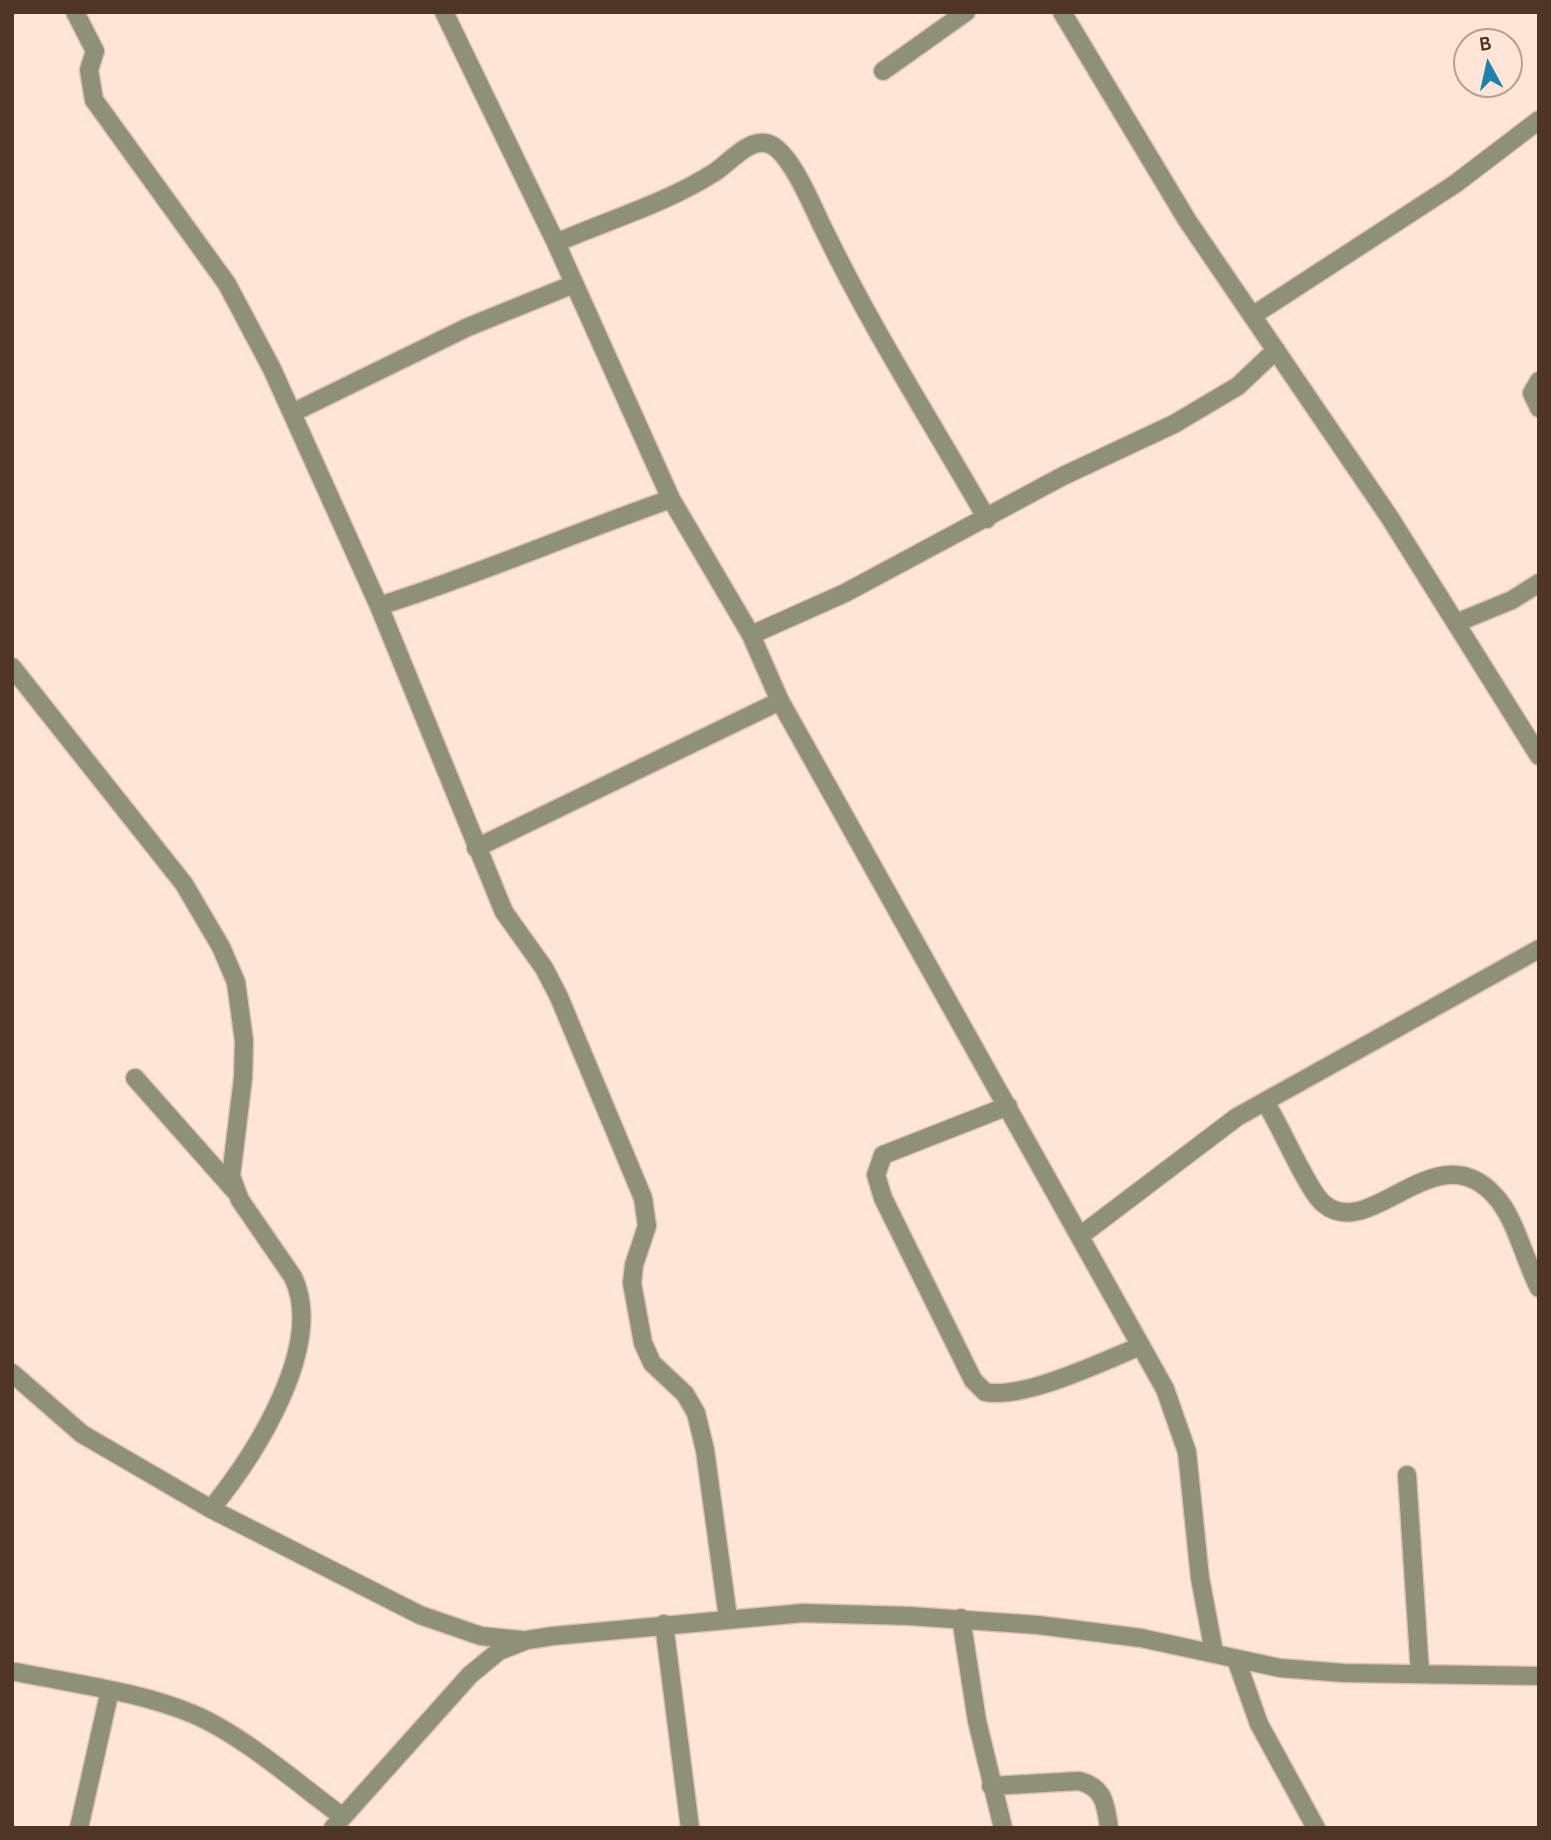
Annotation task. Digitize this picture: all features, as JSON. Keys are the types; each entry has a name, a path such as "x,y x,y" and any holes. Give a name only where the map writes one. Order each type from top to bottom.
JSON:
{"street":[{"path":"75,12 95,51 89,69 94,100 227,284 292,413 379,606 504,912 544,968 564,1006 643,1198 647,1226 634,1265 632,1283 643,1343 652,1363 685,1394 696,1413 705,1450 728,1618"},
{"path":"444,12 555,243 671,499 751,635 780,701 1165,1390 1187,1452 1200,1578 1214,1652"},
{"path":"883,71 966,12"},
{"path":"1062,12 1187,220 1390,519 1539,756"},
{"path":"1252,316 1455,184 1539,120"},
{"path":"555,243 679,192 716,172 755,143 772,144 784,154 794,171 864,313 987,519"},
{"path":"292,413 468,327 574,284"},
{"path":"751,635 845,593 1063,476 1174,424 1238,386 1276,350"},
{"path":"1539,381 1532,393 1539,408"},
{"path":"379,606 480,572 671,499"},
{"path":"1455,624 1512,600 1539,583"},
{"path":"12,667 184,884 221,947 236,982 243,1041 243,1078 231,1166 235,1191"},
{"path":"476,848 780,701"},
{"path":"1080,1236 1217,1132 1265,1102 1539,949"},
{"path":"135,1077 235,1191 299,1289 302,1310 299,1338 280,1403 240,1473 211,1508"},
{"path":"1265,1102 1315,1193 1329,1207 1353,1210 1382,1202 1440,1174 1456,1172 1473,1177 1496,1196 1539,1288"},
{"path":"1008,1106 883,1155 876,1175 900,1237 973,1380 985,1392 1000,1392 1055,1380 1141,1346"},
{"path":"12,1373 82,1434 211,1508 420,1615 481,1636 527,1640 664,1624 803,1613 961,1618 1141,1638 1293,1669 1539,1676"},
{"path":"1407,1475 1420,1673"},
{"path":"961,1618 976,1721 1003,1828"},
{"path":"664,1624 690,1828"},
{"path":"16,1672 110,1690 162,1703 195,1715 230,1735 338,1823 470,1675 499,1651 527,1640"},
{"path":"1236,1659 1259,1724 1316,1828"},
{"path":"79,1828 110,1690"},
{"path":"991,1786 1079,1781 1091,1784 1104,1798 1110,1828"}]}
